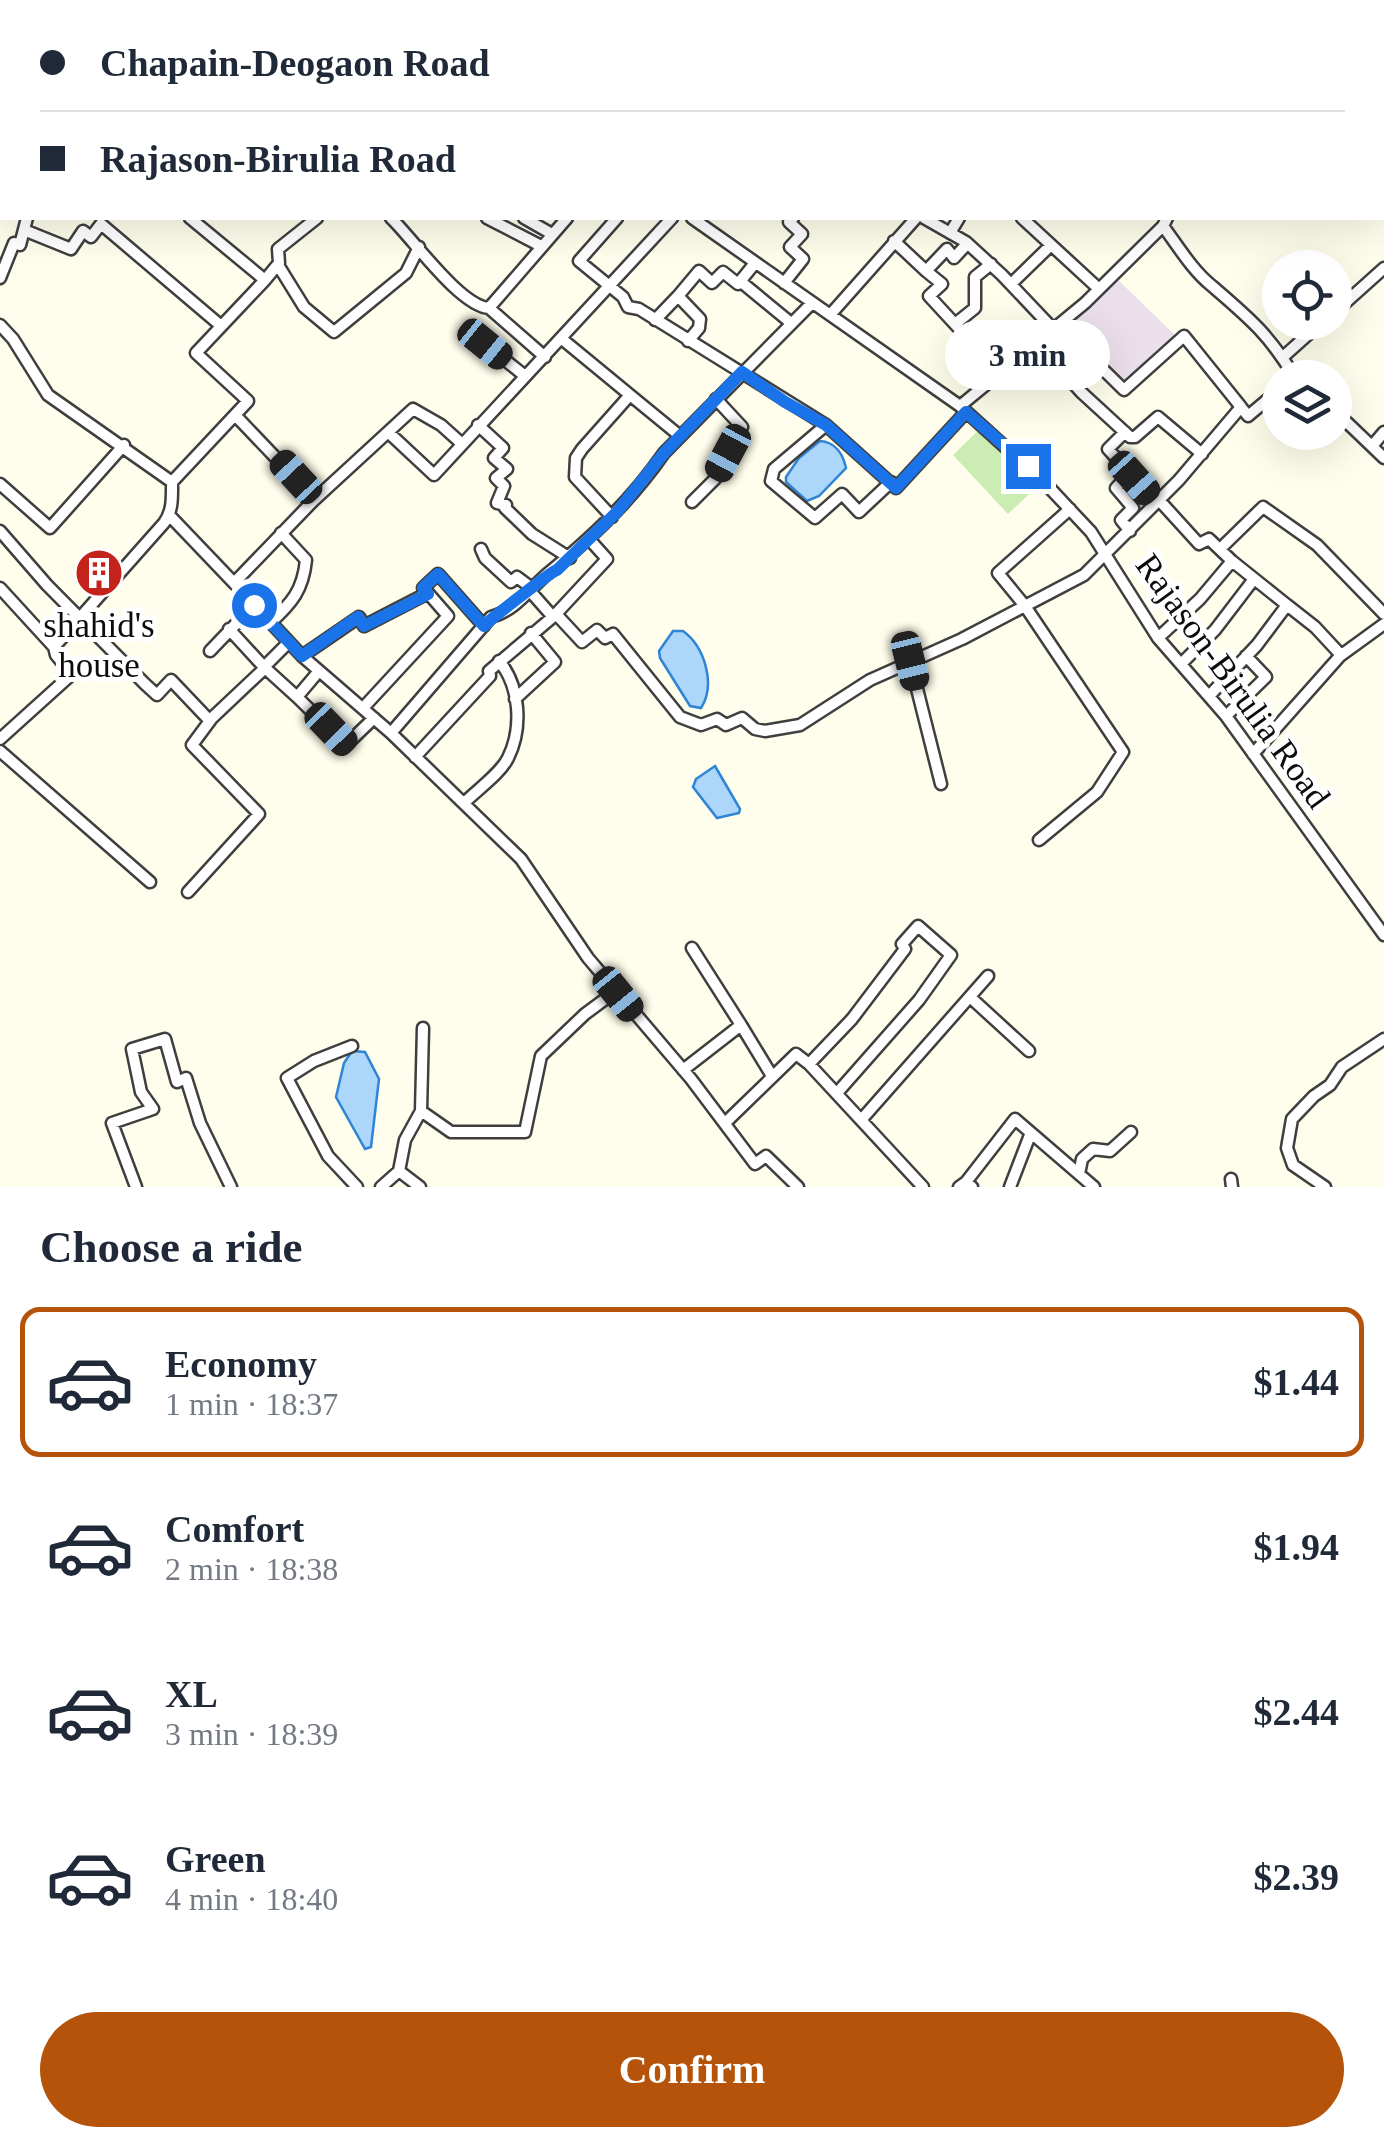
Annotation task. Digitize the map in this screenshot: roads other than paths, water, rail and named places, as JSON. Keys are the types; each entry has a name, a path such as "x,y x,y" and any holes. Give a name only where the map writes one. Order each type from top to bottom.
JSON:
{"street":[{"path":"0,278 14,244 20,245 26,220"},
{"path":"192,220 265,280"},
{"path":"314,220 278,249 278,265 304,307 334,332 406,273 419,247"},
{"path":"392,220 459,292 482,308 489,308 545,357"},
{"path":"491,220 541,246"},
{"path":"528,220 552,234"},
{"path":"489,308 565,220"},
{"path":"615,220 579,261 623,297 628,307 639,309 826,425 896,488 963,409 1099,289 1165,220 1212,286 1262,328 1284,360"},
{"path":"388,432 434,475 670,220"},
{"name":"Rajason-Birulia Road","path":"695,220 963,409 1070,509 1107,554 1158,638 1210,694 1384,935"},
{"path":"784,283 803,259 790,247 802,234 789,222 792,220"},
{"path":"830,315 914,220"},
{"path":"927,220 967,244 1124,390 1184,336 1248,416 1262,405"},
{"path":"950,233 958,220"},
{"path":"1024,220 1099,289"},
{"path":"24,230 70,249 83,231 91,237 101,224 220,325"},
{"path":"894,241 942,284 929,296 1001,374"},
{"path":"926,271 947,249 954,258 967,244"},
{"path":"1010,284 1051,245"},
{"path":"656,320 699,271 712,284 724,272 738,284 755,263"},
{"path":"955,324 975,308 975,277 990,264"},
{"path":"54,647 170,516 172,482 248,401 196,352 278,265"},
{"path":"1352,297 1384,268"},
{"path":"740,281 792,322"},
{"path":"678,296 700,318 688,341"},
{"path":"391,733 484,626 570,558 612,518 680,436 812,303"},
{"path":"0,325 48,394 172,482"},
{"path":"562,339 680,436"},
{"path":"1282,357 1301,340"},
{"path":"485,344 525,376"},
{"path":"1038,344 1080,392 1125,432 1135,436 1158,417 1202,454"},
{"path":"612,518 574,477 576,458 630,395"},
{"path":"692,502 715,479 742,427 716,399"},
{"path":"481,549 510,582 517,578 532,590 582,642 597,630 605,638 612,634 680,717 701,724 717,719 726,724 742,718 755,729 766,730 800,725 854,688 962,639 1084,575 1158,502 1242,407"},
{"path":"234,582 315,499 413,409 441,424 462,443"},
{"path":"235,414 315,499"},
{"path":"478,425 503,448 494,458 506,469 496,478 504,486 496,503 506,505 532,534 570,558"},
{"path":"826,425 774,469 770,481 815,518 842,494 859,512 891,482"},
{"path":"1352,427 1384,458"},
{"path":"1125,432 1108,449 1198,544 1209,539 1315,627 1341,655"},
{"path":"1372,446 1384,432"},
{"path":"0,484 50,528 124,445"},
{"path":"1130,472 1116,488 1134,508 1121,520 1130,530"},
{"path":"1220,549 1263,506 1317,545 1384,614"},
{"path":"1039,840 1098,792 1123,752 998,573 1070,509"},
{"path":"170,516 302,656 391,733 522,859 588,958 687,1074 755,1164 766,1156 790,1185"},
{"path":"0,531 80,620 157,695 171,680 210,721"},
{"path":"270,622 298,598 305,572 306,560 281,534"},
{"path":"416,757 490,676 489,671 555,615 607,559 589,539"},
{"path":"1158,638 1200,599 1232,561"},
{"path":"363,708 448,616 423,588 438,574 484,626"},
{"path":"1182,664 1215,630 1254,579"},
{"path":"0,588 54,647 72,674 0,739"},
{"path":"302,656 358,617 364,626 428,594"},
{"path":"210,650 254,605"},
{"path":"1210,694 1287,605"},
{"path":"1253,754 1341,655 1384,624"},
{"path":"229,630 346,745 374,718"},
{"path":"515,699 556,662 531,633"},
{"path":"188,892 259,814 192,745 210,721 288,642"},
{"path":"1226,716 1266,677 1246,656"},
{"path":"464,804 508,759 518,728 510,674 499,661"},
{"path":"910,661 942,784"},
{"path":"297,697 319,671"},
{"path":"0,751 150,882"},
{"path":"810,1064 852,1018 918,926 951,955 918,1000 837,1093"},
{"path":"692,948 772,1076"},
{"path":"862,1119 988,976"},
{"path":"422,1111 451,1132 525,1132 541,1056 584,1014 616,991"},
{"path":"970,997 1030,1052"},
{"path":"687,1074 740,1025"},
{"path":"381,1187 399,1171 406,1140 422,1111 422,1028"},
{"path":"136,1187 112,1123 152,1109 142,1092 132,1050 165,1039 177,1082 186,1078 200,1123 230,1187"},
{"path":"1324,1187 1294,1165 1286,1148 1292,1119 1330,1084 1342,1067 1384,1039"},
{"path":"352,1046 314,1061 287,1078 328,1156 357,1187"},
{"path":"725,1123 796,1054 810,1064 924,1187"},
{"path":"966,1185 1015,1120 1094,1187"},
{"path":"1079,1174 1082,1159 1094,1150 1110,1151 1132,1132"},
{"path":"1010,1187 1030,1135"},
{"path":"399,1171 420,1187"}],"water":[{"path":"820,441 838,450 846,468 819,496 807,501 786,482 786,477 799,458"},
{"path":"673,631 683,631 691,638 706,667 708,689 701,708 690,706 660,658 659,651"},
{"path":"715,766 739,813 717,818 693,787 696,779"},
{"path":"352,1051 365,1052 379,1079 371,1147 365,1149 336,1097 344,1063"}],"place":[{"name":"shahid's house","path":"99,573"}]}
